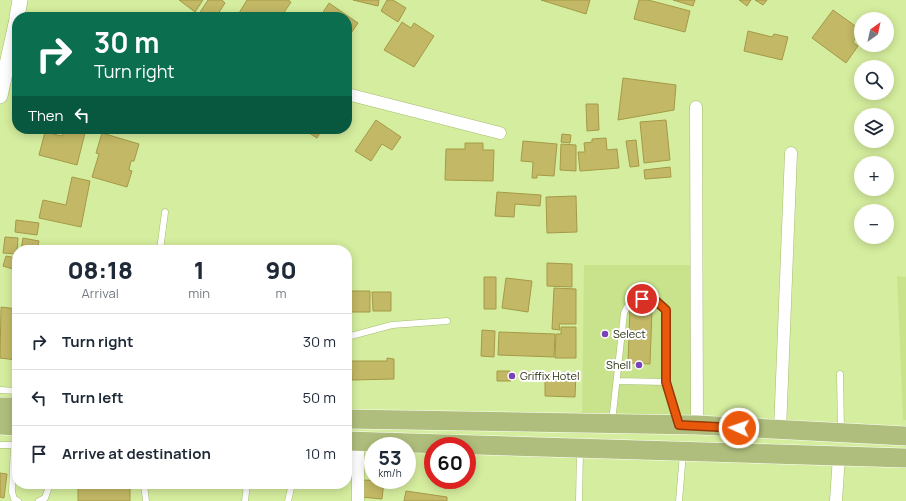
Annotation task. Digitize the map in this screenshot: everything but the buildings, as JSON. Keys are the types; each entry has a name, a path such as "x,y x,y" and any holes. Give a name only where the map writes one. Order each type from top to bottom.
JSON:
{"main road":[{"path":"0,407 12,407"},
{"path":"352,419 688,425 906,436"},
{"path":"0,425 12,426"},
{"path":"353,442 906,458"}],"street":[{"path":"18,12 20,0"},
{"path":"0,96 12,41"},
{"path":"352,95 500,133"},
{"path":"688,425 696,107"},
{"path":"780,430 791,153"},
{"path":"353,442 353,466 358,501"},
{"path":"836,501 839,456"}],"lane":[{"path":"161,245 165,212"},
{"path":"611,424 624,313 629,304 642,299 656,301 666,310 666,382 688,425"},
{"path":"352,336 392,325 447,321"},
{"path":"840,374 842,433"},
{"path":"617,382 666,382"},
{"path":"0,390 12,391"},
{"path":"0,444 12,445"},
{"path":"579,501 580,449"},
{"path":"679,501 683,452"},
{"path":"12,489 14,499 18,501"},
{"path":"39,501 45,498 48,489"},
{"path":"145,489 146,501"},
{"path":"245,501 246,489"},
{"path":"288,501 291,489"}],"shaded area":[{"path":"584,265 691,265 693,416 582,413"},
{"path":"897,276 906,277 906,420 903,420"}],"place":[{"name":"Select","path":"605,334"},
{"name":"Shell","path":"639,365"},
{"name":"Griffix Hotel","path":"512,376"}],"route":[{"path":"642,299 656,301 666,310 666,382 679,425 739,428"}]}
